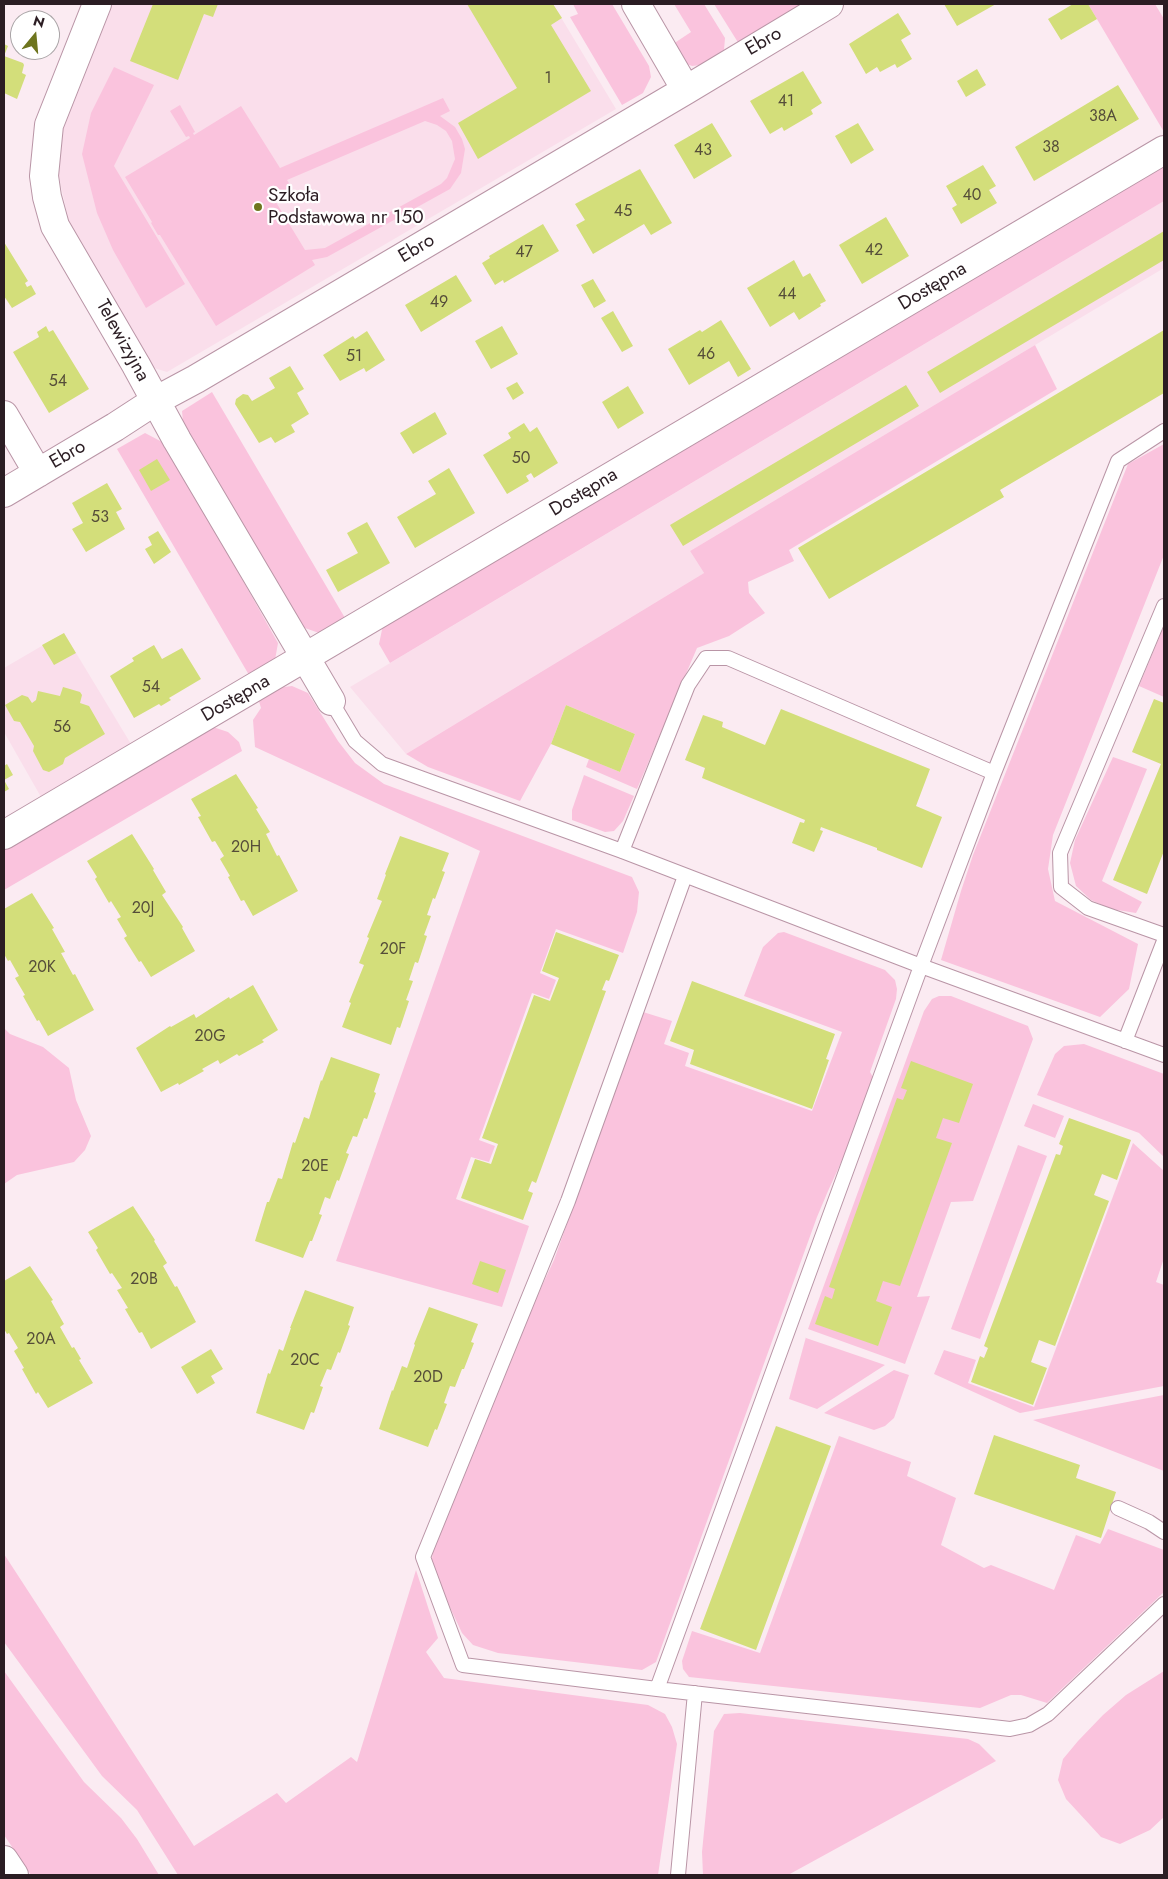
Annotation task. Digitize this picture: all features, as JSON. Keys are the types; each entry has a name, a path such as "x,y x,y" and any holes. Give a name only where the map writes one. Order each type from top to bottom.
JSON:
{"street":[{"name":"Telewizyjna","path":"97,4 49,125 44,176 47,197 55,226 155,401 331,700"},
{"path":"636,4 686,90"},
{"name":"Ebro","path":"4,494 155,401 196,379 829,4"},
{"name":"Dostępna","path":"4,836 1164,150"},
{"path":"4,414 38,473"},
{"path":"4,1860 14,1875"}],"lane":[{"path":"657,1689 921,966 994,773 1118,462 1164,431"},
{"path":"1164,606 1060,853 1061,887 1088,908 1164,936"},
{"path":"622,851 688,685 706,658 728,658 994,773"},
{"path":"331,700 355,741 382,764 622,851 921,966 1164,1056"},
{"path":"685,876 568,1201 423,1557 463,1665 1010,1729 1030,1725 1048,1714 1164,1604"},
{"path":"1125,1041 1164,941"},
{"path":"1118,1508 1149,1522 1164,1532"},
{"path":"678,1875 695,1693"}],"shaded area":[{"name":"Szkoła Podstawowa nr 150","path":"111,4 553,4 616,109 167,372 154,368 70,227 59,177 58,154 61,129"},
{"path":"573,4 612,4 649,66 651,77 643,93 622,105 570,17 578,14"},
{"path":"674,4 704,4 725,38 724,50 701,65 692,66 684,63 673,44 691,32"},
{"path":"714,4 806,4 739,44"},
{"path":"1088,4 1155,4 1164,19 1164,132"},
{"path":"114,67 154,85 114,166 185,284 146,308 113,250 97,213 82,154 91,113"},
{"path":"443,98 450,111 440,116 455,127 465,149 461,173 450,189 327,257 312,260 315,265 216,326 160,235 158,235 125,177 190,138 189,136 186,137 170,111 180,105 195,132 193,133 194,135 241,106 280,168","holes":["425,121 437,125 446,131 452,141 455,159 447,178 441,184 325,248 305,250 274,199 292,188 287,180"]},
{"path":"1164,160 1164,201 390,663 379,644 383,625"},
{"path":"1164,201 1164,268 690,551 704,573 406,754 350,687"},
{"path":"1035,345 1057,389 789,550 794,561 748,582 749,593 765,613 729,636 697,648 637,789 586,767 589,759 620,772 635,734 566,705 551,744 520,801 428,767 406,754 704,573 690,551"},
{"path":"212,392 345,618 319,633 305,628 298,623 184,433 182,411"},
{"path":"145,433 166,444 278,643 275,660 249,675 117,449"},
{"path":"1164,444 1164,555 1053,835 1048,869 1055,901 1138,944 1129,989 1100,1017 941,960 973,855 1128,464"},
{"path":"1164,626 1164,697 1139,686"},
{"path":"64,633 131,744 41,797 4,732 4,668"},
{"path":"292,686 308,693 338,741 355,763 384,784 632,877 639,892 637,912 623,953 556,929 540,973 556,980 549,999 532,993 479,1140 495,1146 489,1162 471,1157 456,1199 529,1226 502,1307 336,1261 480,851 255,747 253,720 261,708 258,698 276,688"},
{"path":"210,726 228,732 239,742 242,751 4,890 4,849"},
{"path":"1113,757 1147,769 1102,881 1142,902 1136,913 1111,909 1091,900 1076,886 1070,863 1075,840"},
{"path":"584,775 634,796 623,821 614,831 605,832 572,820 572,810"},
{"path":"784,932 885,970 895,980 897,989 896,999 870,1072 874,1079 866,1108 817,1217 656,1662 642,1670 498,1653 473,1645 462,1633 431,1567 433,1551 526,1320 554,1260 643,1012 672,1021 664,1044 689,1053 685,1066 812,1111 842,1032 744,996 763,947 778,933"},
{"path":"939,996 951,996 1028,1026 1033,1039 973,1201 951,1202 917,1297 930,1296 905,1364 808,1329 924,1011 932,999"},
{"path":"4,1028 10,1034 43,1047 69,1068 76,1100 91,1136 85,1150 74,1162 17,1175 4,1184"},
{"path":"1084,1044 1164,1074 1164,1157 1139,1133 1037,1095 1055,1054 1064,1046"},
{"path":"1033,1104 1064,1116 1055,1138 1024,1126"},
{"path":"1133,1143 1164,1171 1164,1258 1156,1282 1164,1285 1164,1386 1020,1413 934,1374 944,1350 976,1360 968,1383 1034,1407"},
{"path":"1018,1145 1047,1156 980,1339 951,1329"},
{"path":"806,1337 885,1365 817,1409 789,1399"},
{"path":"894,1370 909,1375 894,1418 885,1426 874,1430 824,1413"},
{"path":"1164,1395 1164,1471 1033,1420"},
{"path":"839,1436 911,1462 907,1476 956,1498 941,1545 984,1568 991,1565 1054,1590 1076,1535 1100,1544 1108,1529 1164,1550 1164,1592 1047,1703 1021,1695 1011,1695 980,1708 689,1677 683,1669 682,1661 692,1631 760,1653"},
{"path":"4,1554 194,1846 277,1793 286,1803 351,1757 357,1762 416,1570 438,1638 426,1652 444,1678 648,1705 665,1714 672,1727 677,1744 658,1875 178,1875 137,1810 102,1776 4,1642"},
{"path":"4,1671 84,1782 121,1818 137,1839 159,1875 31,1875 4,1835"},
{"path":"1164,1671 1164,1817 1150,1830 1120,1844 1101,1837 1066,1799 1058,1780 1063,1759 1103,1715 1126,1695"},
{"path":"740,1713 968,1739 979,1744 996,1761 788,1875 703,1875 702,1852 714,1731 724,1714"}],"building":[{"path":"153,4 218,4 213,17 204,14 178,80 130,61"},
{"path":"467,4 553,4 562,18 551,25 591,91 478,159 458,123 517,88"},
{"path":"944,4 996,4 957,26"},
{"path":"1073,4 1088,4 1097,19 1061,40 1048,19"},
{"path":"898,13 911,34 901,40 912,59 897,68 895,64 880,72 877,67 866,74 849,44"},
{"path":"4,44 8,46 4,56"},
{"path":"4,56 10,60 23,63 22,73 26,75 17,99 4,93"},
{"path":"977,69 986,85 966,97 957,81"},
{"path":"803,71 822,103 811,110 813,114 784,131 782,127 770,134 750,101"},
{"path":"1118,85 1139,119 1034,181 1015,147"},
{"path":"712,123 732,156 694,179 674,145"},
{"path":"858,123 874,150 851,164 835,136"},
{"path":"983,165 996,186 989,190 997,203 961,224 952,208 957,205 946,186"},
{"path":"640,169 672,223 651,235 644,224 593,254 576,225 585,220 575,204"},
{"path":"886,217 909,256 862,284 839,245"},
{"path":"543,224 559,251 504,283 503,280 495,285 482,263 490,258 489,256"},
{"path":"1164,231 1164,260 940,393 927,372"},
{"path":"4,242 28,281 25,283 27,287 31,285 36,294 12,308 4,296"},
{"path":"794,260 803,277 810,273 826,301 799,320 794,312 770,327 747,288"},
{"path":"456,275 472,301 421,332 405,305"},
{"path":"593,279 606,301 594,308 581,285"},
{"path":"613,311 633,346 622,352 601,318"},
{"path":"721,320 751,369 738,377 729,361 689,385 668,349"},
{"path":"46,326 49,332 53,330 89,389 49,413 13,352 39,337 37,332"},
{"path":"502,326 518,354 491,369 475,341"},
{"path":"1164,330 1164,393 1000,490 1004,497 829,599 798,548"},
{"path":"367,331 385,360 366,372 364,368 340,381 323,355 353,336 355,339"},
{"path":"290,366 304,389 297,393 309,414 291,425 295,432 275,443 271,437 259,443 235,404 236,399 243,394 248,395 252,401 275,388 269,378"},
{"path":"517,382 524,393 513,400 506,388"},
{"path":"906,385 919,406 683,546 670,525"},
{"path":"628,386 644,413 618,429 602,402"},
{"path":"435,412 447,434 413,454 400,433"},
{"path":"524,423 530,432 537,427 558,463 534,478 531,473 526,476 529,481 507,494 483,455 511,438 508,433"},
{"path":"157,459 170,480 151,491 139,470"},
{"path":"449,468 475,513 415,548 397,517 436,494 428,481"},
{"path":"107,483 122,509 116,512 125,529 86,552 72,529 83,523 72,503"},
{"path":"367,522 390,563 338,592 326,570 358,553 347,533"},
{"path":"158,531 171,552 154,564 145,549 152,545 148,537"},
{"path":"64,633 76,653 54,665 42,645"},
{"path":"154,645 162,659 182,648 201,679 169,698 171,700 161,706 159,704 134,718 110,676 134,661 132,658"},
{"path":"63,687 80,692 82,695 80,703 89,706 105,734 65,758 63,764 49,772 43,770 33,751 34,746 20,722 14,721 5,705 22,695 28,697 32,703 36,700 38,691 60,696"},
{"path":"1154,699 1164,703 1164,851 1147,894 1113,880 1161,764 1132,752"},
{"path":"566,705 635,734 620,772 551,744"},
{"path":"781,709 930,769 916,806 942,817 922,868 877,850 877,848 821,827 820,830 823,831 814,852 792,843 800,822 804,823 805,820 702,778 705,768 685,760 703,715 723,722 722,727 765,745"},
{"path":"7,764 13,775 4,780 4,766"},
{"path":"236,774 258,808 256,809 270,832 266,834 298,891 253,916 244,900 241,901 228,877 230,876 220,859 224,856 215,841 212,842 198,817 201,816 191,799"},
{"path":"4,780 9,789 4,792"},
{"path":"132,834 154,869 166,892 162,895 183,927 195,951 151,977 124,938 127,936 117,919 121,917 111,901 109,903 87,861"},
{"path":"400,836 449,853 442,871 445,872 427,915 431,916 424,935 427,936 418,963 415,962 409,980 413,981 406,1000 409,1001 400,1028 397,1027 391,1045 342,1027 351,1003 349,1002 364,965 359,963 369,938 367,937 382,901 377,899"},
{"path":"32,893 54,928 52,929 65,952 61,953 73,975 75,974 94,1010 48,1036 23,996 25,995 15,978 19,976 10,960 8,961 4,954 4,909"},
{"path":"556,932 619,955 609,981 606,980 602,990 606,991 536,1183 532,1181 528,1191 533,1193 523,1220 461,1198 475,1159 491,1164 498,1144 482,1138 534,995 550,1001 559,978 542,971"},
{"path":"692,981 835,1034 826,1059 829,1060 812,1109 690,1064 694,1050 670,1041"},
{"path":"253,985 278,1030 262,1040 264,1042 239,1056 237,1054 220,1064 218,1060 202,1069 204,1071 179,1085 178,1083 161,1092 136,1048 170,1026 194,1014 196,1018 229,997 230,999"},
{"path":"331,1057 380,1074 367,1119 364,1118 357,1137 353,1136 346,1153 349,1154 339,1181 337,1180 330,1199 325,1197 319,1214 322,1215 303,1258 255,1241 267,1202 269,1202 278,1178 282,1179 293,1142 295,1143 304,1117 309,1119 321,1080"},
{"path":"911,1061 973,1084 959,1123 943,1118 936,1138 952,1143 900,1286 883,1281 876,1301 892,1307 878,1346 815,1324 825,1296 832,1299 835,1289 829,1287 897,1098 903,1100 907,1090 901,1088"},
{"path":"1069,1118 1131,1140 1117,1180 1102,1174 1094,1195 1109,1201 1055,1346 1039,1340 1031,1362 1047,1368 1033,1405 971,1382 980,1356 984,1358 988,1348 984,1346 1056,1154 1060,1155 1063,1146 1059,1144"},
{"path":"133,1206 155,1240 167,1263 163,1266 175,1287 177,1286 196,1322 151,1349 142,1332 139,1333 125,1309 128,1308 117,1290 122,1288 112,1273 110,1274 88,1232"},
{"path":"480,1261 506,1270 498,1293 472,1284"},
{"path":"30,1266 53,1300 51,1301 64,1324 60,1327 72,1348 74,1347 81,1359 79,1360 93,1383 48,1408 38,1392 36,1394 22,1369 24,1368 14,1351 18,1348 9,1333 7,1334 4,1329 4,1281"},
{"path":"305,1290 354,1307 348,1325 350,1326 340,1353 338,1352 331,1370 327,1369 320,1386 323,1387 314,1413 311,1412 304,1430 256,1413 268,1373 270,1374 279,1349 283,1351"},
{"path":"429,1307 478,1324 471,1342 474,1343 464,1369 462,1369 455,1387 450,1386 444,1403 447,1404 428,1447 379,1429 402,1366 407,1368 414,1344"},
{"path":"211,1349 223,1369 211,1376 215,1383 197,1394 181,1367"},
{"path":"776,1426 831,1446 756,1650 700,1629"},
{"path":"994,1435 1080,1465 1076,1478 1116,1492 1101,1538 974,1494"}],"place":[{"name":"Szkoła Podstawowa nr 150","path":"258,207"}]}
